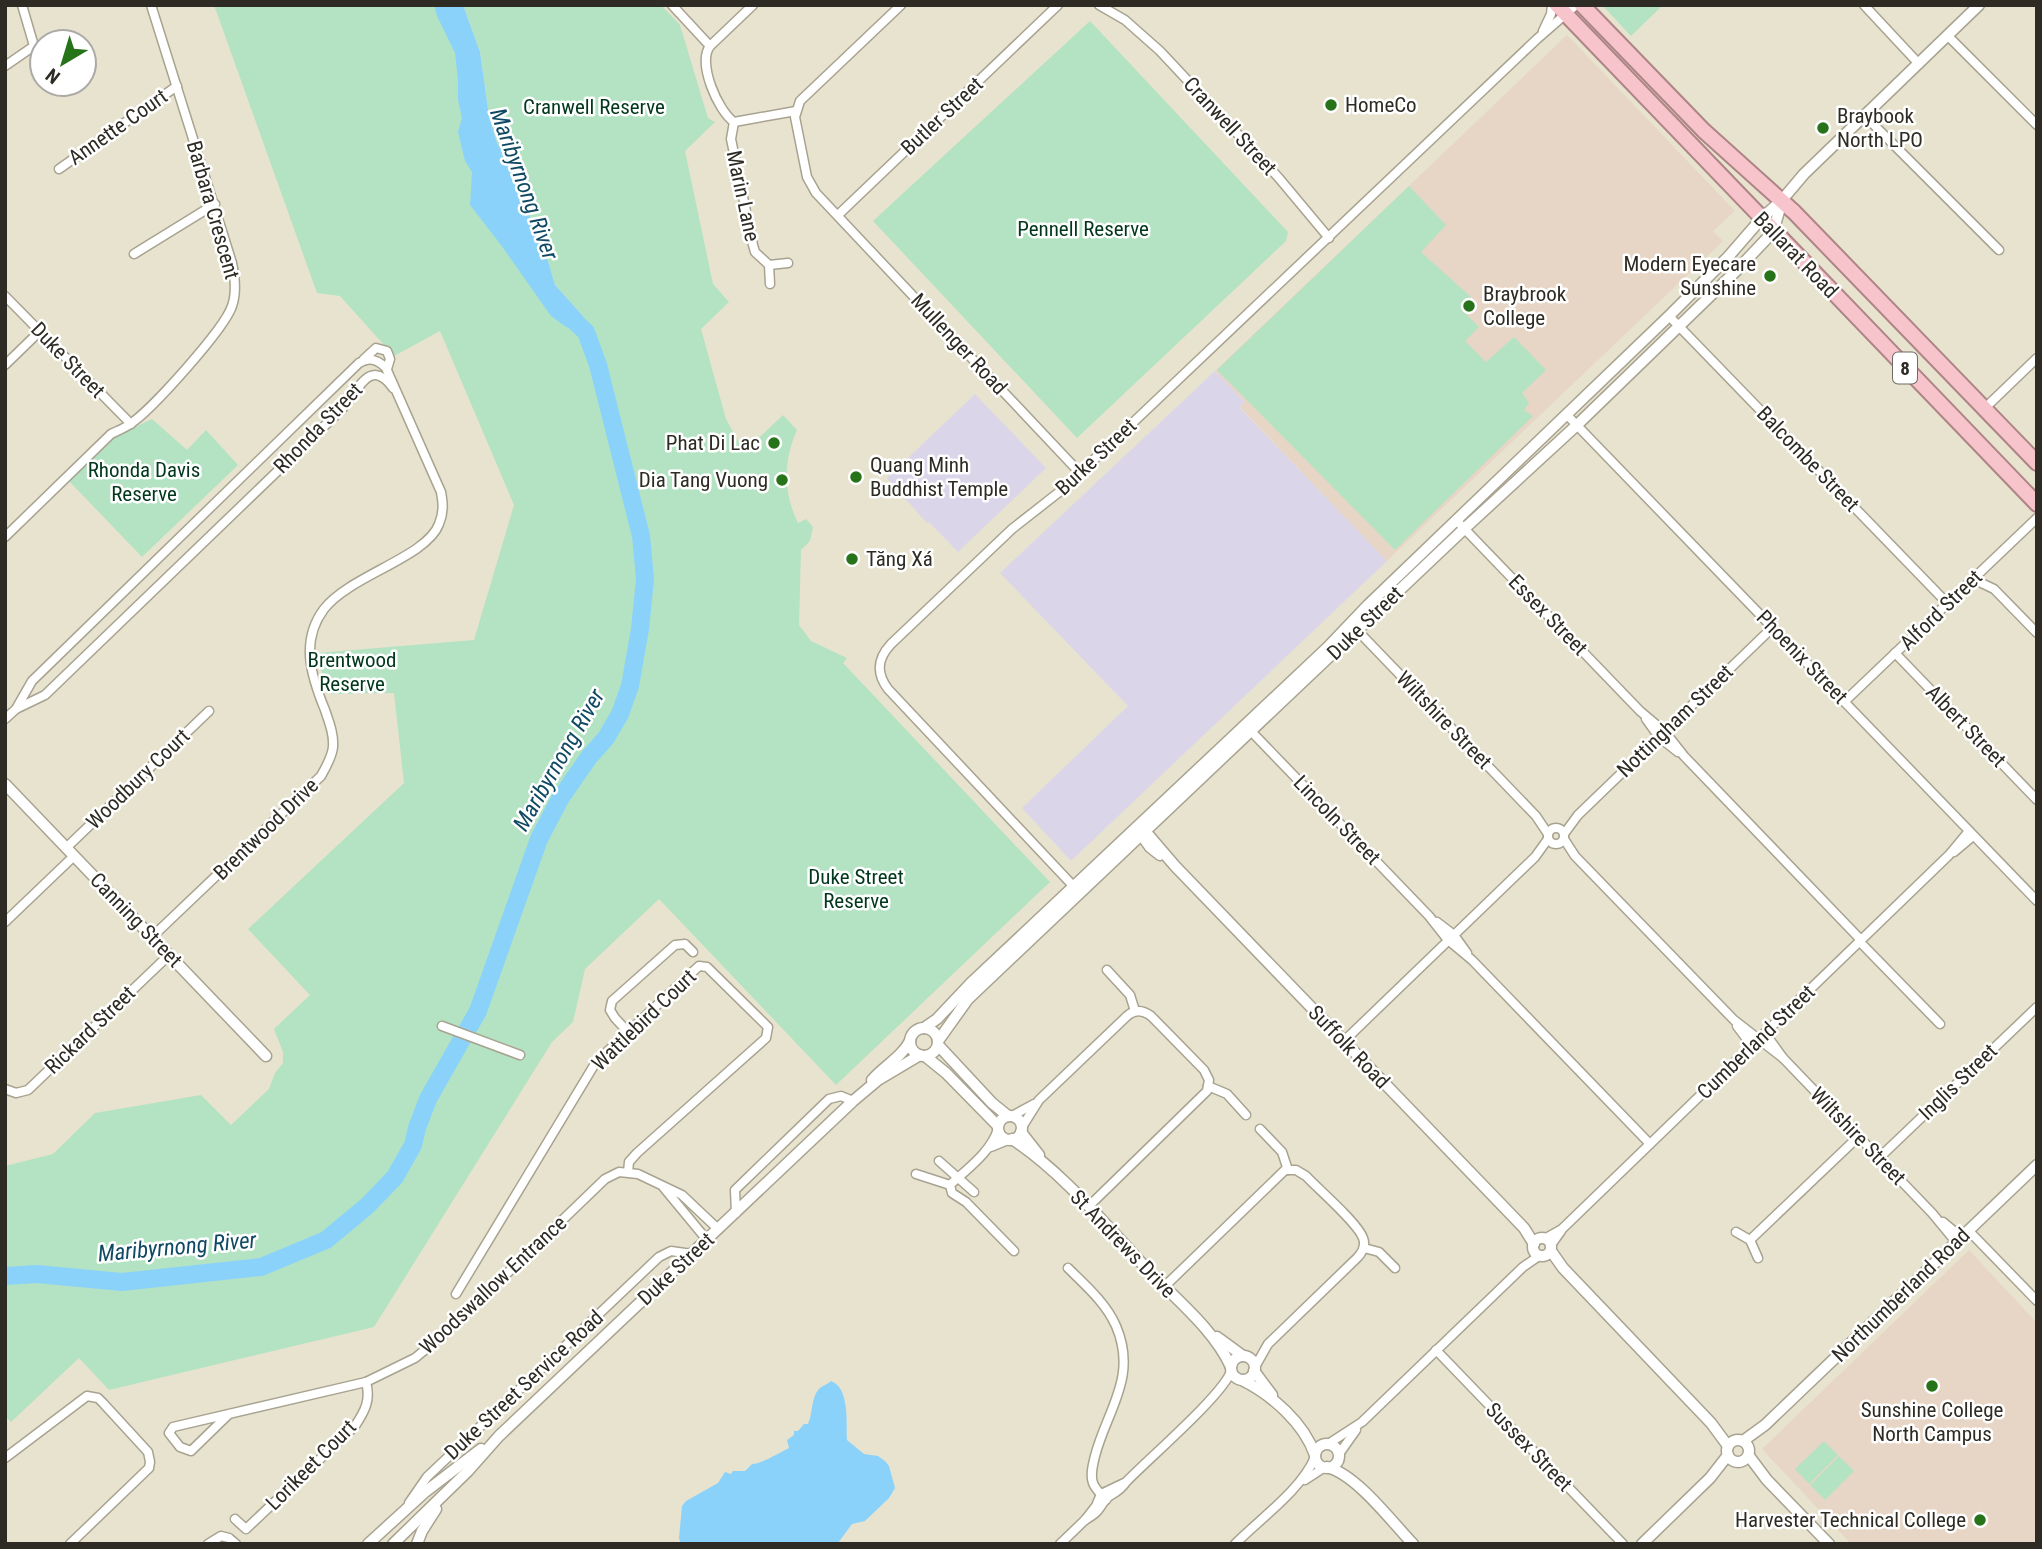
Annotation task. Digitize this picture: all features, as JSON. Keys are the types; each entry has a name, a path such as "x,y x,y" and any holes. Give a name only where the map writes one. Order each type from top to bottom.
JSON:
{"highway":[{"name":"Ballarat Road","path":"1582,5 1704,131 1782,200 2037,463"},
{"name":"Ballarat Road","path":"1563,8 1760,219 2037,504"}],"street":[{"path":"5,66 34,46 22,5"},
{"name":"Barbara Crescent","path":"5,537 111,434 131,424 148,409 217,332 233,303 236,282 232,263 151,5"},
{"path":"672,5 710,46"},
{"path":"753,5 705,54 719,108 734,122 796,111 807,94 901,5"},
{"name":"Butler Street","path":"838,215 1058,5"},
{"name":"Butler Street","path":"1047,18 1066,5"},
{"name":"Cranwell Street","path":"1099,5 1125,20"},
{"name":"Cranwell Street","path":"1112,5 1160,51 1284,185 1329,238"},
{"path":"1864,5 1919,64"},
{"name":"Duke Street","path":"1354,627 1456,520 1669,316 1728,257 1804,174 1979,5"},
{"name":"Burke Street","path":"1077,889 888,689 881,678 879,668 882,657 891,644 1012,529 1055,496 1329,238 1537,39 1563,8"},
{"name":"Burke Street","path":"1537,39 1563,8"},
{"path":"1948,36 2037,125"},
{"name":"Annette Court","path":"59,169 177,86"},
{"name":"Mullenger Road","path":"796,111 807,177 816,192 1080,473"},
{"path":"1866,117 1999,250"},
{"name":"Marin Lane","path":"734,122 731,139 753,245 755,251 769,265 770,284"},
{"name":"Duke Street","path":"924,1028 937,1019 958,996 1140,831 1354,627 1577,425 1773,232 1782,200"},
{"path":"134,254 215,204"},
{"name":"Marin Lane","path":"769,265 788,263"},
{"name":"Duke Street","path":"5,296 131,424"},
{"name":"Balcombe Street","path":"1669,316 1947,603"},
{"path":"5,365 40,331"},
{"path":"359,363 376,348 384,349 390,355 387,369"},
{"path":"1985,408 2037,358"},
{"name":"Rhonda Street","path":"16,709 32,681 359,363 374,360 387,369 400,397"},
{"name":"Rhonda Street","path":"5,719 16,709 45,695 342,409 366,379 376,373 380,374 400,397"},
{"name":"Brentwood Drive","path":"152,937 321,776 330,761 332,729 312,679 309,660 310,641 325,608 341,591 408,553 439,526 443,508 441,492 400,397"},
{"name":"Phoenix Street","path":"1566,414 2037,901"},
{"name":"Alford Street","path":"1845,701 2037,518"},
{"name":"Essex Street","path":"1456,520 1940,1024"},
{"path":"1973,579 1994,589 2037,633"},
{"name":"Wiltshire Street","path":"1354,627 1734,1020 1752,1046"},
{"name":"Nottingham Street","path":"1344,1041 1773,627"},
{"name":"Albert Street","path":"1895,653 2037,800"},
{"name":"Woodbury Court","path":"5,922 209,710"},
{"name":"Lincoln Street","path":"1248,728 1650,1144"},
{"name":"Canning Street","path":"5,784 266,1056"},
{"name":"Suffolk Road","path":"1140,831 1829,1544"},
{"name":"Cumberland Street","path":"1339,1456 1362,1422 1971,834"},
{"name":"Duke Street","path":"938,1043 968,999 1077,889"},
{"path":"628,1031 610,1010 612,1001 675,945 685,944 693,952"},
{"name":"Rickard Street","path":"5,1089 16,1093 27,1090 169,955"},
{"name":"Wattlebird Court","path":"456,1294 591,1070 628,1031 699,966 707,967 768,1027 765,1038 637,1153 629,1162 628,1172"},
{"path":"1107,970 1130,995 1135,1011"},
{"name":"Inglis Street","path":"1879,1158 2037,1007"},
{"path":"950,1185 994,1140 1001,1119 1039,1100 1127,1016 1135,1011 1146,1012 1204,1070 1208,1075 1208,1086 1199,1099 1088,1207"},
{"name":"Wiltshire Street","path":"1734,1020 1762,1036 1932,1213 2037,1301"},
{"path":"442,1026 520,1055"},
{"path":"1010,1140 1001,1136 998,1128 941,1068 913,1050 910,1041 914,1032 924,1028 935,1032 938,1043 992,1102 1019,1120 1022,1129"},
{"name":"Duke Street","path":"853,1101 879,1071 902,1055 910,1041"},
{"path":"923,1056 933,1053 938,1043"},
{"name":"Duke Street","path":"395,1543 468,1471 499,1436 853,1101 878,1080 923,1056"},
{"path":"1208,1086 1227,1094 1246,1115"},
{"path":"736,1213 735,1190 811,1116 829,1100 841,1096 853,1101"},
{"path":"985,1151 1010,1140 1022,1129 1039,1100"},
{"name":"St Andrews Drive","path":"1022,1129 1045,1164"},
{"path":"1260,1129 1282,1152 1288,1170"},
{"path":"1750,1240 1858,1137"},
{"name":"St Andrews Drive","path":"1010,1140 1045,1164 1088,1207 1200,1324 1223,1352 1231,1369"},
{"path":"939,1161 974,1192"},
{"name":"Northumberland Road","path":"1642,1544 2037,1165"},
{"path":"1164,1287 1285,1170 1296,1170 1306,1176 1357,1228 1363,1238 1364,1248 1357,1258 1268,1344 1250,1378 1241,1380 1213,1396"},
{"name":"Woodswallow Entrance","path":"229,1414 191,1451 180,1447 169,1433 173,1427 366,1382 415,1357 442,1336 605,1179 619,1172 628,1172"},
{"path":"628,1172 682,1195 718,1229"},
{"path":"916,1174 950,1185"},
{"path":"950,1185 952,1194 966,1202 1014,1251"},
{"path":"663,1187 707,1240"},
{"path":"1736,1232 1750,1240 1758,1258"},
{"path":"1364,1248 1378,1252 1395,1268"},
{"name":"Duke Street Service Road","path":"401,1514 427,1477 659,1257 671,1251 692,1254"},
{"path":"1068,1268 1107,1310 1121,1340 1124,1375 1120,1392 1098,1445 1092,1473 1092,1481 1103,1497"},
{"name":"St Andrews Drive","path":"1200,1324 1244,1356"},
{"path":"1060,1544 1085,1520 1103,1497 1126,1482 1213,1396 1229,1377 1234,1360 1268,1344"},
{"name":"Sussex Street","path":"1436,1350 1623,1544"},
{"path":"1244,1356 1251,1360 1278,1405 1311,1444 1318,1464 1339,1472 1363,1492 1413,1544"},
{"path":"1231,1369 1235,1377 1278,1405"},
{"name":"Lorikeet Court","path":"235,1519 246,1529 355,1426 367,1405 369,1393 366,1382"},
{"path":"5,1458 86,1396 92,1396 103,1403 141,1442 148,1452 149,1468 70,1544"},
{"path":"1294,1422 1326,1444 1335,1447 1363,1492"},
{"name":"Cumberland Street","path":"1326,1444 1362,1422"},
{"name":"Duke Street","path":"368,1544 425,1492 499,1436"},
{"path":"1235,1544 1292,1490 1311,1468 1318,1448 1326,1444"},
{"path":"1292,1490 1326,1467 1333,1466 1339,1456"},
{"path":"417,1544 430,1517 468,1471"},
{"path":"384,1530 395,1543"},
{"path":"208,1544 221,1536 236,1544"}],"shaded area":[{"name":"Braybrook College","path":"1567,35 1735,211 1713,231 1723,241 1387,561 1240,407 1245,402 1215,371"},
{"path":"1215,371 1245,402 1240,408 1387,561 1071,861 1022,808 1128,706 1000,573"},
{"path":"975,394 1046,468 958,552 927,523 887,478"},
{"name":"Sunshine College North Campus","path":"1969,1250 2037,1323 2037,1544 1851,1544 1762,1449"}],"green space":[{"path":"214,5 444,5 500,206 585,331 583,316 555,285 544,247 531,228 527,190 497,143 489,116 480,52 463,5 661,5 680,25 708,118 715,122 685,151 713,284 729,302 701,329 726,419 744,452 783,415 797,430 787,465 787,488 798,523 806,519 813,527 810,541 801,550 799,625 811,641 847,658 843,663 1050,882 836,1085 659,899 585,969 573,1022 552,1042 374,1327 109,1390 79,1358 11,1422 5,1416 5,1166 53,1154 95,1113 201,1095 231,1125 269,1089 275,1073 283,1063 283,1052 274,1029 310,995 248,929 404,783 394,693 327,694 317,653 474,640 514,505 440,331 394,356 340,296 317,293"},
{"path":"1602,5 1663,5 1631,36"},
{"name":"Pennell Reserve","path":"1090,21 1288,232 1286,241 1077,438 873,221"},
{"path":"1409,186 1446,225 1421,252 1471,297 1460,308 1479,327 1465,341 1486,362 1514,337 1546,370 1522,393 1529,403 1524,410 1533,416 1395,550 1217,370"},
{"name":"Rhonda Davis Reserve","path":"152,419 187,450 206,430 238,465 142,557 69,481 118,435"},
{"path":"1824,1441 1838,1455 1809,1484 1795,1469"},
{"path":"1839,1456 1854,1471 1825,1500 1810,1485"}],"water":[{"path":"434,5 463,5 480,52 489,116 497,143 527,190 531,228 544,247 555,285 583,316 586,332 566,327 551,316 470,205 472,172 465,161 458,132 462,118 455,53"},
{"path":"831,1381 837,1385 844,1398 847,1440 864,1454 878,1456 889,1466 895,1488 889,1498 865,1521 852,1524 838,1543 681,1544 679,1538 682,1506 686,1501 718,1483 725,1472 731,1474 733,1471 745,1471 752,1464 789,1448 787,1440 794,1435 794,1431 808,1424 817,1391"}],"waterway":[{"name":"Maribyrnong River","path":"5,1276 37,1274 122,1282 261,1267 326,1240 367,1206 395,1177 413,1145 428,1099 478,1011 539,839 560,799 589,757 606,738 620,714 630,686 645,579 641,536 598,365 586,332 570,317"}],"place":[{"name":"HomeCo","path":"1331,105"},
{"name":"Braybook North LPO","path":"1823,128"},
{"name":"Modern Eyecare Sunshine","path":"1770,276"},
{"name":"Braybrook College","path":"1469,306"},
{"name":"Phat Di Lac","path":"774,443"},
{"name":"Quang Minh Buddhist Temple","path":"856,477"},
{"name":"Dia Tang Vuong","path":"782,480"},
{"name":"Tăng Xá","path":"852,559"},
{"name":"Sunshine College North Campus","path":"1932,1386"},
{"name":"Harvester Technical College","path":"1980,1520"}],"park label":[{"name":"Cranwell Reserve","path":"594,107"},
{"name":"Brentwood Reserve","path":"352,672"},
{"name":"Duke Street Reserve","path":"856,889"}]}
